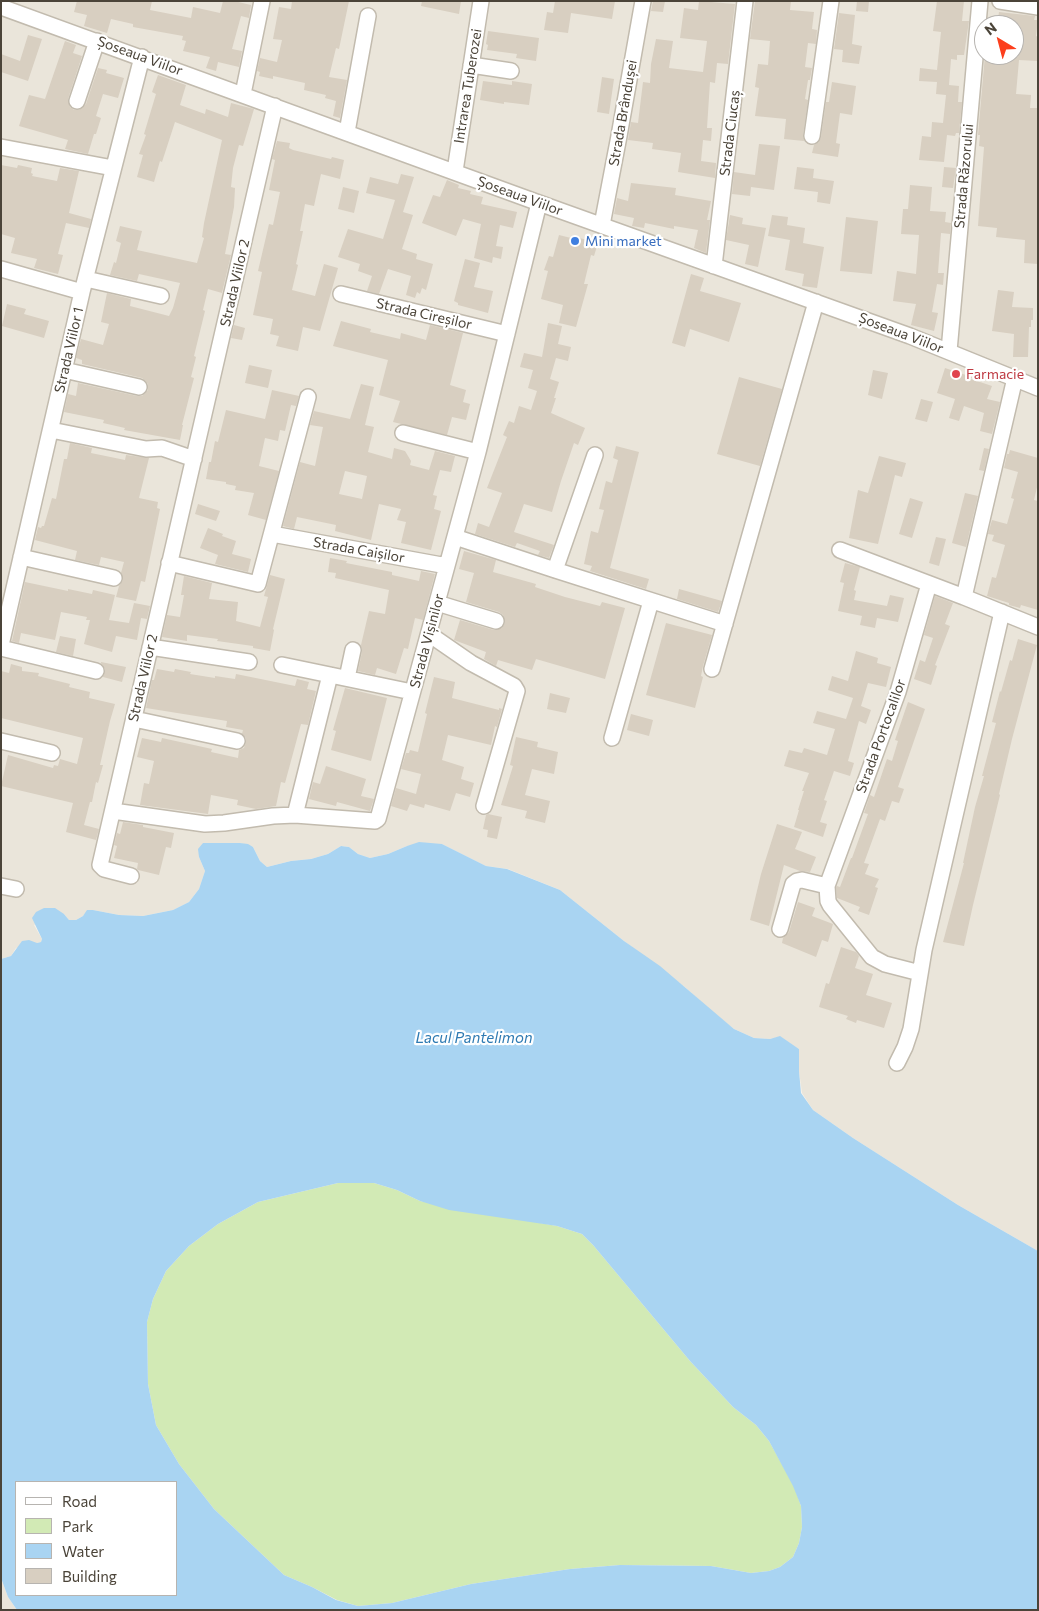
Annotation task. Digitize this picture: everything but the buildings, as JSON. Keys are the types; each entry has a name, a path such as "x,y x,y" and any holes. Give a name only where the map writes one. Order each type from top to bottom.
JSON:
{"street":[{"path":"243,94 262,1"},
{"name":"Intrarea Tuberozei","path":"455,171 481,1"},
{"name":"Strada Brândușei","path":"602,225 643,1"},
{"name":"Strada Ciucaș","path":"714,266 745,1"},
{"path":"812,136 831,1"},
{"name":"Strada Răzorului","path":"948,351 980,1"},
{"path":"1000,1 1038,7"},
{"name":"Șoseaua Viilor","path":"1,7 27,8 96,41 816,302 948,351 1038,388"},
{"path":"347,132 368,16"},
{"path":"77,101 96,41"},
{"name":"Strada Viilor 1","path":"1,647 84,285 142,57"},
{"path":"471,65 511,71"},
{"name":"Strada Viilor 2","path":"131,876 104,870 100,865 275,106"},
{"path":"1,147 113,168"},
{"name":"Strada Vișinilor","path":"113,811 205,824 295,815 375,821 378,819 478,452 539,203"},
{"path":"1,269 84,285 161,296"},
{"name":"Strada Cireșilor","path":"341,294 507,334"},
{"path":"712,669 816,302"},
{"path":"64,370 139,387"},
{"path":"964,597 1015,378"},
{"path":"169,563 258,584 308,397"},
{"path":"51,430 146,450 162,448 194,458"},
{"path":"403,433 478,452"},
{"path":"555,570 595,455"},
{"name":"Strada Caișilor","path":"272,534 447,566"},
{"path":"455,537 725,624"},
{"path":"840,550 1038,627"},
{"path":"21,558 114,578"},
{"name":"Strada Portocalilor","path":"827,886 898,692 929,584"},
{"path":"612,738 651,601"},
{"path":"437,603 496,620"},
{"path":"897,1062 905,1047 911,1028 920,972 1002,612"},
{"path":"428,634 470,663 514,686 518,691 484,806"},
{"path":"1,647 96,671"},
{"path":"150,647 249,662"},
{"path":"346,678 353,650"},
{"path":"282,665 412,692"},
{"path":"295,815 330,675"},
{"path":"134,719 237,741"},
{"path":"1,741 52,753"},
{"path":"780,929 794,884 797,881 802,880 827,886 830,905 872,956 885,964 920,972"}],"shaded area":[{"path":"1,1 1038,1 1038,1251 958,1205 813,1110 802,1093 799,1049 780,1037 770,1039 754,1038 734,1029 686,988 560,890 508,869 486,866 442,844 407,846 388,854 370,858 358,854 349,847 341,846 328,854 311,859 291,861 267,867 260,861 253,847 240,843 203,843 199,857 205,871 199,889 189,902 173,910 143,916 119,915 93,910 76,920 69,920 64,914 34,925 42,939 41,942 16,948 11,956 1,959"},
{"path":"1,1578 8,1597 17,1610 1,1610"}],"green space":[{"path":"338,1183 374,1183 397,1190 420,1201 557,1226 582,1234 690,1361 733,1407 756,1425 769,1441 794,1486 801,1506 802,1527 799,1543 793,1557 780,1567 769,1571 751,1573 711,1566 620,1565 570,1569 471,1584 392,1603 358,1606 337,1600 284,1575 214,1509 179,1464 156,1425 148,1384 147,1322 153,1299 166,1271 189,1246 218,1224 258,1202"}],"water":[{"name":"Lacul Pantelimon","path":"419,842 442,844 486,866 507,869 560,890 624,941 660,966 734,1029 754,1038 770,1039 780,1036 799,1049 801,1093 813,1110 958,1205 1038,1251 1038,1610 17,1610 8,1597 1,1578 1,959 11,956 22,941 41,942 42,939 32,918 36,912 44,908 55,908 69,920 76,920 83,916 87,910 119,915 143,916 173,910 189,902 199,889 205,871 198,849 203,843 248,844 253,847 260,861 267,867 291,861 311,859 328,854 341,846 349,847 358,854 370,858 388,854","holes":["338,1183 374,1183 449,1210 557,1226 582,1234 690,1361 733,1407 756,1425 769,1441 793,1486 801,1506 802,1527 799,1543 793,1557 780,1567 769,1571 751,1573 711,1566 620,1565 570,1569 471,1584 392,1603 358,1606 336,1600 284,1575 214,1509 179,1464 156,1425 148,1384 147,1322 153,1299 166,1271 189,1246 218,1224 258,1202"]}],"place":[{"name":"Mini market","path":"575,241"},
{"name":"Farmacie","path":"956,374"}]}
